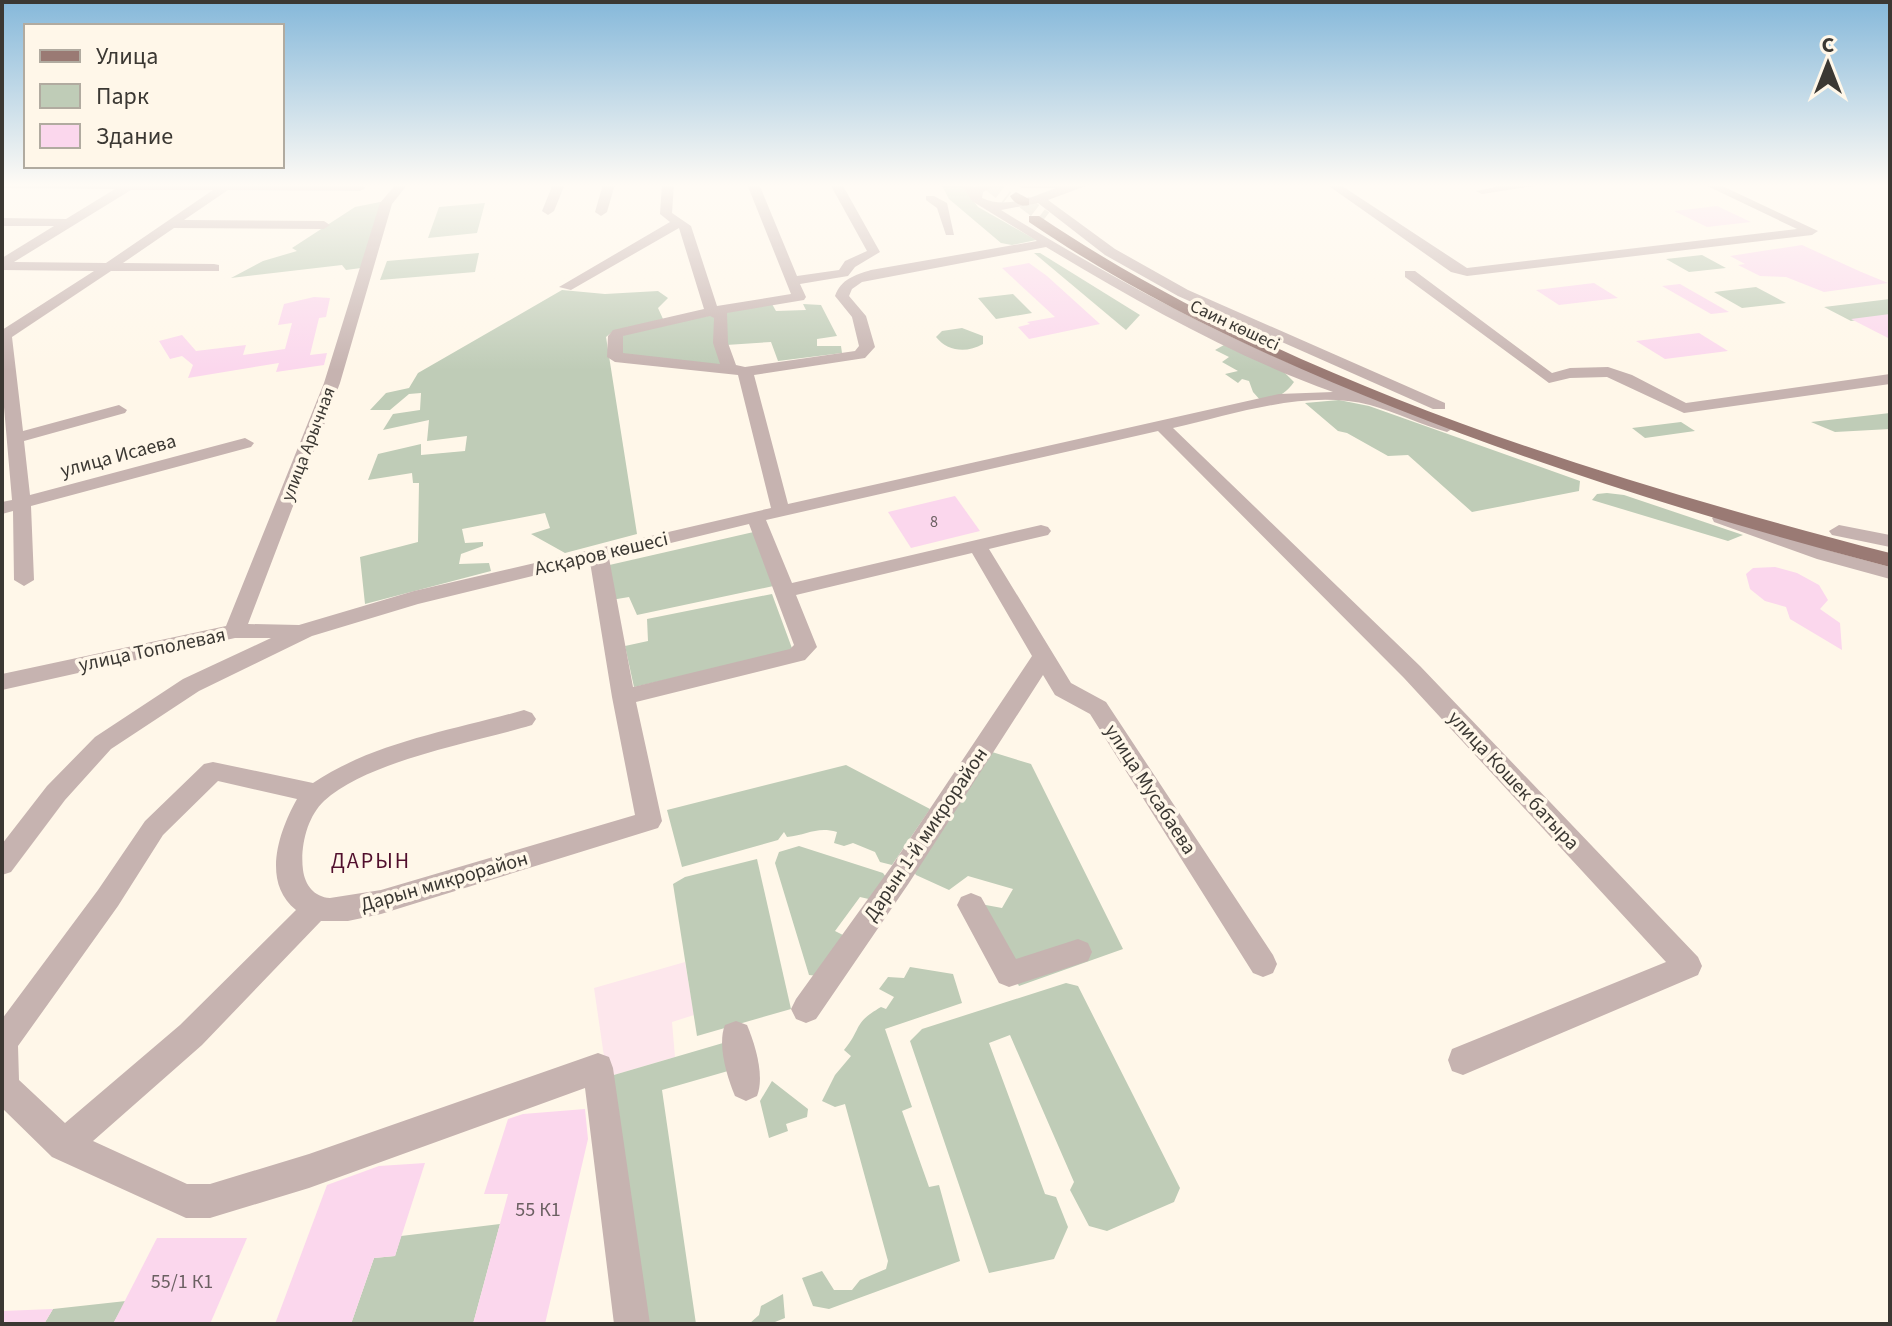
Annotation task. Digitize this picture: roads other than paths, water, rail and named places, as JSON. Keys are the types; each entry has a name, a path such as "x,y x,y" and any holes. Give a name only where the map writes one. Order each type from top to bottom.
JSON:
{"main road":[{"name":"Саин көшесі","path":"1079,246 1136,285 1260,346 1482,438"},
{"name":"Саин көшесі","path":"1085,246 1215,317 1343,373 1635,472 1890,543"},
{"path":"1482,438 1678,503 1890,560"}],"street":[{"path":"2,265 33,246"},
{"path":"24,580 22,503 4,336 140,246"},
{"name":"улица Арычная","path":"235,631 332,383 373,246"},
{"path":"566,287 637,246"},
{"path":"691,246 712,311 722,316 719,325 727,363 745,372 781,511"},
{"path":"777,246 799,297 712,311 618,333 615,336 615,357 745,372 860,355 866,351 859,316 842,296 851,282 871,274 1032,246"},
{"path":"791,281 843,273 850,264 874,252 871,246"},
{"path":"1054,246 1182,319 1291,369 1482,438"},
{"path":"1103,246 1136,268 1208,305 1439,406"},
{"path":"1422,246 1456,269 1467,272 1687,246"},
{"path":"2,265 214,268"},
{"path":"1456,269 1410,274 1549,378 1570,373 1608,372 1684,408 1890,379"},
{"path":"1279,399 1302,386 1301,378 1291,369"},
{"name":"Асқаров көшесі","path":"2,864 56,793 103,743 191,685 304,631 414,598 781,511 1279,399 1332,395 1374,401"},
{"path":"15,438 119,410"},
{"name":"улица Кошек батыра","path":"1163,427 1412,672 1688,966 1463,1060"},
{"name":"улица Исаева","path":"2,508 245,443"},
{"path":"1678,503 1824,555 1890,573"},
{"path":"623,697 797,655 806,647 756,517"},
{"path":"787,591 1041,531"},
{"name":"улица Мусабаева","path":"977,546 1042,659 1063,689 1098,708 1263,964"},
{"name":"Дарын микрорайон","path":"316,908 336,910 381,902 649,821 623,697 599,554"},
{"name":"улица Тополевая","path":"5,685 235,631 304,631"},
{"name":"Дарын 1-й микрорайон","path":"806,1009 900,875 1042,659"},
{"path":"64,1145 191,1035 316,908 304,901 296,888 290,871 289,846 295,823 316,794 364,766 524,719"},
{"path":"316,794 213,771 154,828 108,898 3,1043 3,1087 64,1145 186,1201 210,1201 309,1171 598,1068 632,1324"},
{"path":"971,905 1009,974 1078,952"},
{"path":"736,1035 746,1085"}],"district":[{"name":"ДАРЫН","path":"371,860"}]}
